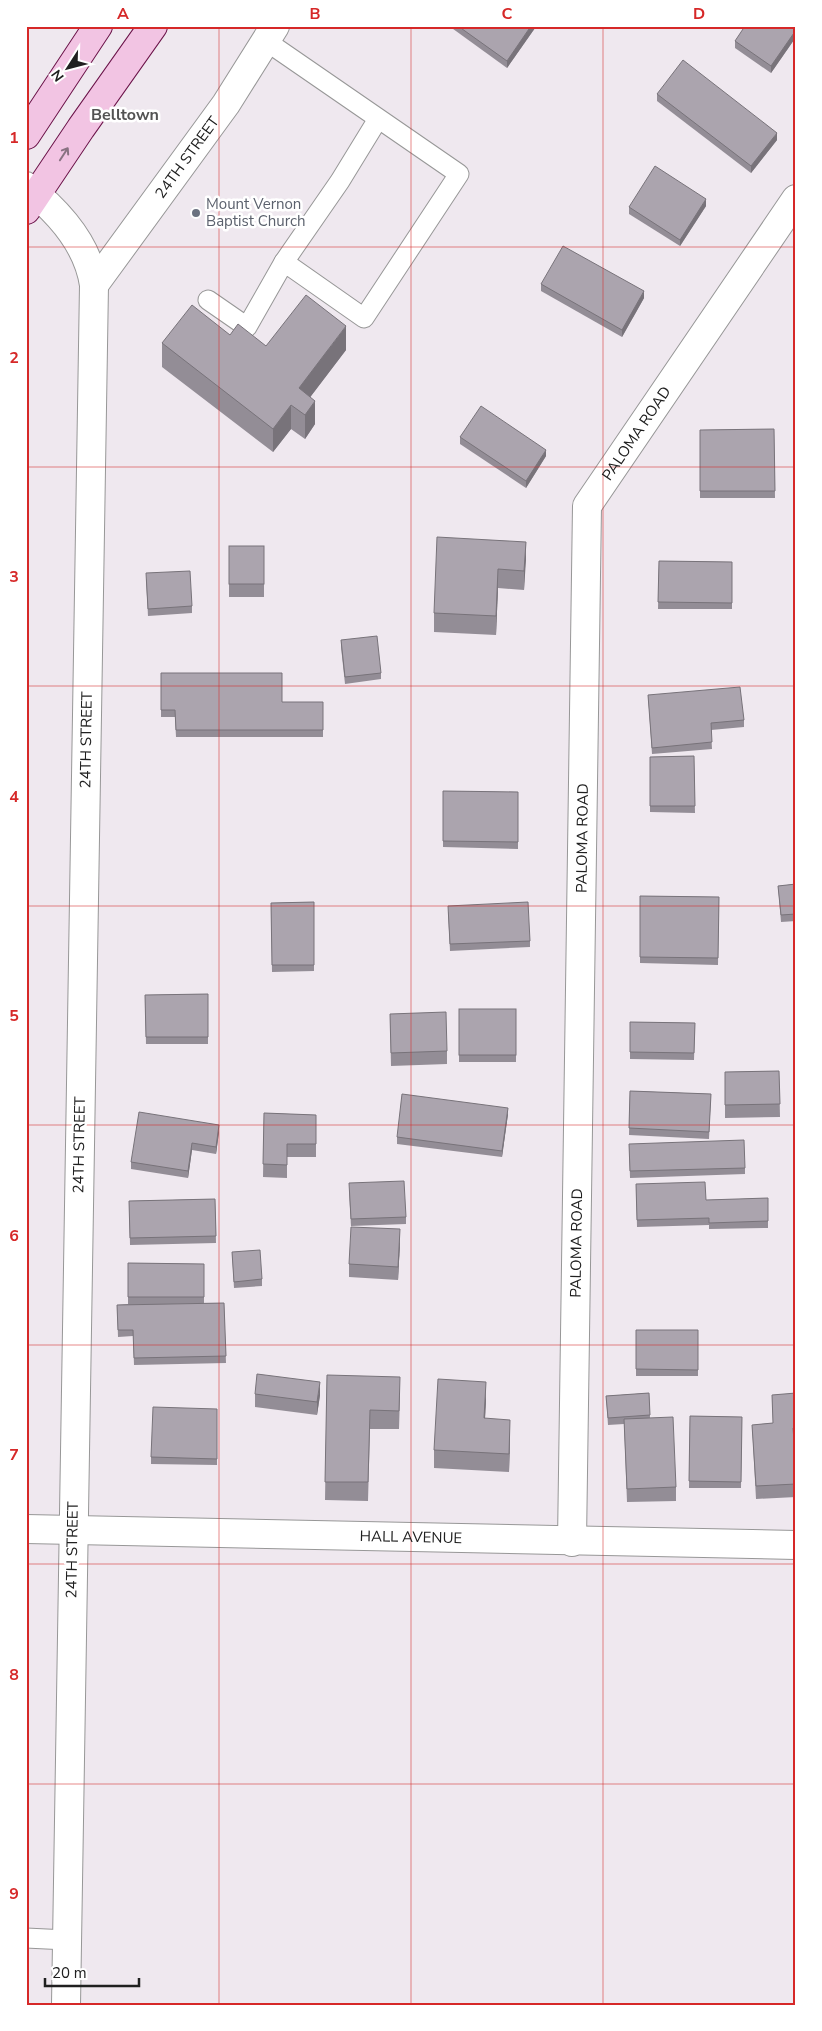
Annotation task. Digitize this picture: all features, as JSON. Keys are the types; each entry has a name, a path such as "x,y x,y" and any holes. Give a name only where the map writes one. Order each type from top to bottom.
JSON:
{"main road":[{"path":"26,135 98,26"},
{"path":"30,197 153,26"}],"street":[{"name":"24TH STREET","path":"94,284 226,104 270,34"},
{"name":"24TH STREET","path":"30,197 74,234 85,251 92,269 94,284 72,1530 66,2005"},
{"name":"PALOMA ROAD","path":"572,1542 587,506 796,199"},
{"name":"HALL AVENUE","path":"26,1529 572,1542 796,1545"}],"lane":[{"path":"270,34 378,120 459,174 364,318 284,262"},
{"path":"208,300 247,327 284,262 340,181 378,120"},
{"path":"26,1938 66,1940"}],"building":[{"path":"458,26 531,26 507,61"},
{"path":"745,26 796,26 796,30 771,66 735,41"},
{"path":"683,60 777,133 751,166 657,94"},
{"path":"655,166 706,199 680,240 629,207"},
{"path":"563,246 644,291 622,330 541,284"},
{"path":"306,295 346,326 299,388 315,401 305,415 291,405 273,429 162,343 192,305 230,335 238,324 266,346"},
{"path":"481,406 546,450 526,481 460,437"},
{"path":"794,426 796,426 796,459 794,459"},
{"path":"774,429 775,491 700,491 700,430"},
{"path":"437,537 526,542 524,571 498,569 496,616 434,613"},
{"path":"229,546 264,546 264,584 229,584"},
{"path":"659,561 732,562 732,603 658,602"},
{"path":"190,571 192,606 148,609 146,573"},
{"path":"377,636 381,673 345,677 341,640"},
{"path":"161,673 282,673 282,702 323,702 323,730 176,730 175,710 161,710"},
{"path":"740,687 744,720 711,723 712,742 652,748 648,695"},
{"path":"694,756 695,806 650,806 650,757"},
{"path":"443,791 518,792 518,842 443,841"},
{"path":"796,884 796,914 781,915 778,886"},
{"path":"640,896 719,897 718,958 640,957"},
{"path":"314,902 314,965 272,965 271,903"},
{"path":"528,902 530,941 450,944 448,906"},
{"path":"208,994 208,1037 146,1037 145,995"},
{"path":"459,1009 516,1009 516,1055 459,1055"},
{"path":"446,1012 447,1051 391,1053 390,1014"},
{"path":"630,1022 695,1023 694,1053 630,1052"},
{"path":"779,1071 780,1104 725,1105 725,1072"},
{"path":"630,1091 711,1094 709,1132 629,1128"},
{"path":"402,1094 508,1108 502,1151 397,1137"},
{"path":"139,1112 219,1125 216,1147 192,1143 188,1171 131,1162"},
{"path":"264,1113 316,1115 316,1144 287,1144 287,1165 263,1164"},
{"path":"744,1140 745,1168 630,1171 629,1144"},
{"path":"404,1181 406,1217 351,1219 349,1183"},
{"path":"705,1182 706,1200 768,1198 768,1221 709,1223 709,1218 637,1220 636,1184"},
{"path":"215,1199 216,1236 130,1238 129,1201"},
{"path":"351,1227 400,1229 398,1267 349,1264"},
{"path":"260,1250 262,1279 234,1282 232,1252"},
{"path":"128,1263 204,1264 204,1297 128,1297"},
{"path":"224,1303 226,1356 134,1358 133,1330 118,1330 117,1305"},
{"path":"636,1330 698,1330 698,1370 636,1369"},
{"path":"257,1374 320,1382 317,1402 255,1394"},
{"path":"327,1375 400,1377 399,1411 370,1410 368,1482 325,1482"},
{"path":"438,1379 486,1382 484,1418 510,1420 509,1454 434,1450"},
{"path":"649,1393 650,1415 608,1418 606,1396"},
{"path":"796,1393 796,1428 793,1428 796,1484 756,1486 752,1425 773,1423 772,1395"},
{"path":"153,1407 217,1409 217,1459 151,1457"},
{"path":"690,1416 742,1417 741,1482 689,1481"},
{"path":"673,1417 676,1487 627,1489 624,1419"}],"place":[{"name":"Mount Vernon Baptist Church","path":"196,213"}],"district":[{"name":"Belltown","path":"125,115"}]}
